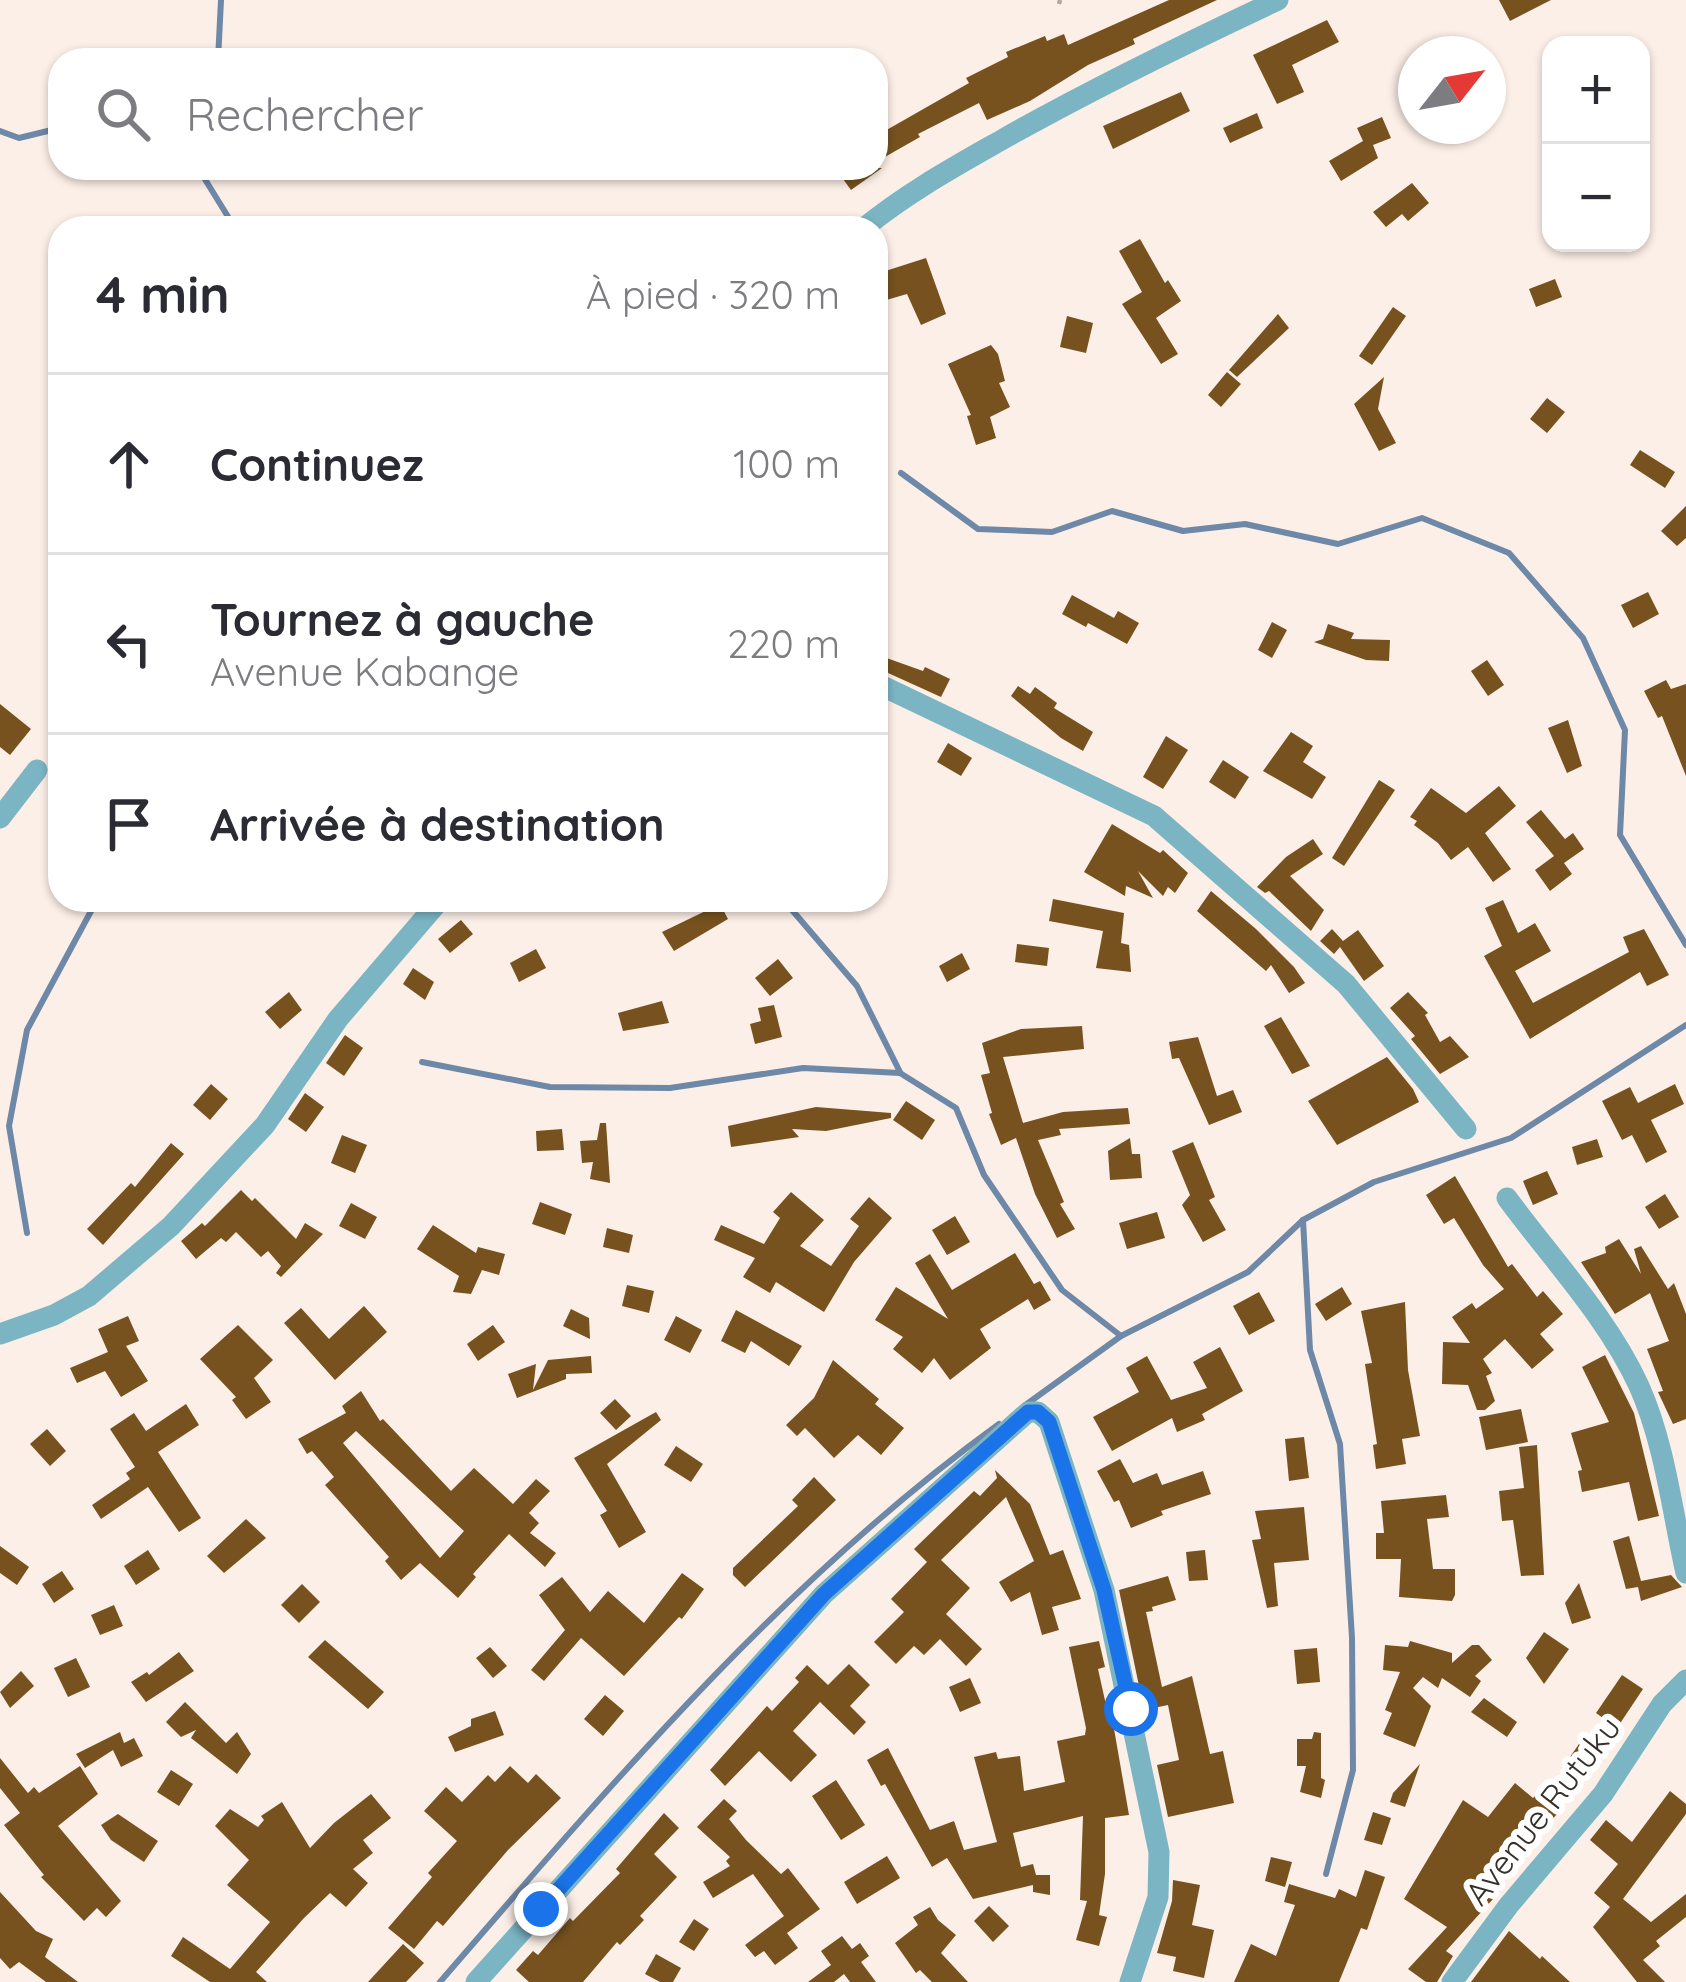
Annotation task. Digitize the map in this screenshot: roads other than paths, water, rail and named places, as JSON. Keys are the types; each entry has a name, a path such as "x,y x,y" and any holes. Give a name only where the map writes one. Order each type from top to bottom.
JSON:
{"street":[{"path":"880,216 918,188 1021,129 1190,40 1278,0"},
{"path":"888,689 1154,816 1346,984 1466,1129"},
{"path":"0,818 37,770"},
{"path":"0,1334 54,1316 89,1296 171,1226 265,1125 338,1019 430,912"},
{"path":"1507,1198 1615,1343 1638,1384 1655,1429 1686,1573"},
{"path":"476,1982 824,1594 1028,1412 1038,1412 1049,1422 1104,1590 1159,1852 1158,1897 1130,1982"},
{"name":"Avenue Rutuku","path":"1452,1982 1508,1905 1603,1794 1662,1705 1686,1680"}],"waterway":[{"path":"219,48 221,0"},
{"path":"0,131 19,138 48,131"},
{"path":"205,180 228,216"},
{"path":"901,473 978,529 1052,532 1112,511 1183,531 1245,524 1338,544 1422,518 1509,553 1583,638 1625,730 1620,835 1686,945"},
{"path":"27,1233 9,1126 27,1030 91,912"},
{"path":"794,912 857,986 900,1072"},
{"path":"1024,1406 1121,1336 1248,1272 1303,1220 1374,1182 1511,1138 1686,1025"},
{"path":"422,1062 550,1087 670,1088 803,1068 900,1073 956,1108 984,1175 1062,1290 1121,1336"},
{"path":"1303,1220 1310,1350 1340,1444 1352,1638 1353,1770 1326,1874"},
{"path":"440,1982 636,1759 773,1616 921,1484 999,1424"}]}
